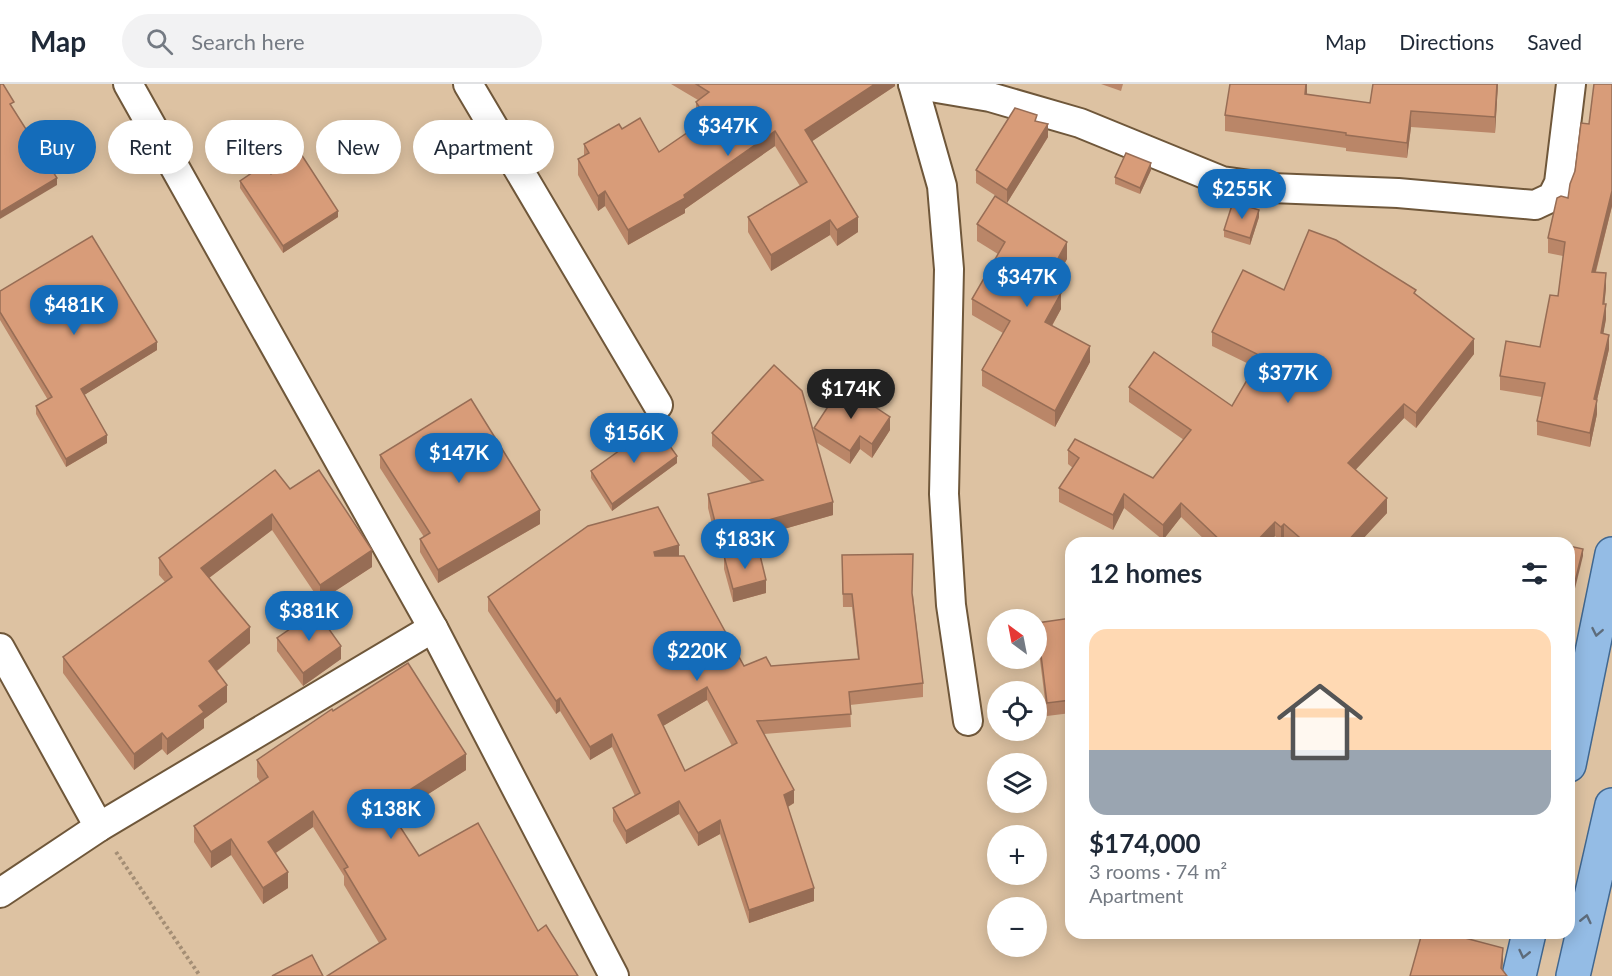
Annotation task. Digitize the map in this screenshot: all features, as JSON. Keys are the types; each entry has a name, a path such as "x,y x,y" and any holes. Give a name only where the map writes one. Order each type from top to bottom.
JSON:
{"main road":[{"path":"1575,736 1612,554"},
{"path":"1573,976 1612,805"},
{"path":"1519,976 1528,939"}],"street":[{"path":"128,84 433,628 614,976"},
{"path":"468,84 658,405"},
{"path":"968,721 951,605 944,494 949,270 942,186 913,84 990,97 1080,123 1222,181 1271,189 1398,194 1535,205 1552,197 1559,183 1571,84"},
{"path":"0,893 99,827 433,628"},
{"path":"0,648 99,827"}],"path":[{"path":"99,827 200,976"}],"building":[{"path":"0,84 3,84 14,102 10,104 20,120 18,120 18,174 54,174 57,178 0,212"},
{"path":"696,84 875,84 805,130 858,217 837,230 830,220 771,255 748,217 807,182 775,131 684,195 685,198 628,230 605,191 598,196 578,159 589,153 584,144 619,124 622,129 640,118 659,152 707,119 696,102 709,92"},
{"path":"1230,84 1306,84 1305,94 1370,103 1373,84 1497,84 1495,117 1411,111 1407,143 1225,115"},
{"path":"1594,84 1612,84 1612,191 1592,272 1606,273 1603,304 1606,304 1601,333 1609,335 1594,399 1597,400 1590,433 1537,421 1545,383 1500,376 1506,341 1540,347 1550,295 1558,296 1565,242 1548,238 1557,198 1561,196 1568,198 1575,171 1581,123 1589,124"},
{"path":"1015,108 1037,115 1035,121 1048,124 1007,190 976,170"},
{"path":"1126,153 1151,163 1140,188 1115,177"},
{"path":"304,159 338,211 283,246 240,181 250,174 304,174"},
{"path":"995,196 1067,242 1044,284 1061,293 1045,322 1090,346 1055,411 982,370 1010,321 972,299 1005,242 977,224"},
{"path":"1233,202 1259,210 1250,238 1224,230"},
{"path":"1309,230 1336,240 1416,290 1414,293 1474,339 1416,413 1404,404 1348,463 1387,498 1351,537 1299,537 1284,524 1281,527 1275,522 1261,537 1217,537 1181,503 1163,525 1124,494 1113,515 1059,488 1079,458 1068,450 1075,439 1153,478 1191,430 1129,387 1154,352 1232,406 1261,356 1212,332 1243,270 1284,290"},
{"path":"92,236 157,342 81,389 107,435 66,459 36,406 52,397 0,312 0,291"},
{"path":"774,365 802,391 833,502 718,534 708,494 763,480 712,433"},
{"path":"842,385 890,417 872,444 860,436 850,451 814,428"},
{"path":"471,399 540,510 438,570 420,539 430,533 380,455"},
{"path":"655,425 677,456 612,504 591,471"},
{"path":"275,470 290,489 319,470 372,550 320,585 272,514 201,568 250,627 209,661 227,685 199,706 204,712 167,739 162,733 134,754 63,657 172,577 159,558"},
{"path":"658,507 679,545 654,552 655,556 684,556 744,666 766,657 771,666 859,659 852,594 843,594 842,555 913,554 912,593 923,683 849,692 851,714 757,721 794,790 784,795 814,888 749,910 720,820 698,833 679,801 626,831 613,808 640,793 612,734 590,747 560,698 556,701 488,597 588,526","holes":["707,687 737,743 685,771 658,715"]},
{"path":"1575,547 1583,549 1575,582"},
{"path":"760,555 766,580 733,589 724,556"},
{"path":"316,611 341,646 303,673 277,638"},
{"path":"1065,619 1065,701 1047,703 1047,681 1044,681 1043,669 1047,669 1047,622"},
{"path":"408,663 466,754 386,805 419,856 478,823 538,931 546,925 578,976 327,976 386,939 344,869 348,867 313,811 268,842 288,872 263,888 231,839 211,852 194,826 268,777 257,760 332,709 333,711"},
{"path":"1420,939 1469,939 1503,948 1501,968 1507,976 1410,976"},
{"path":"312,955 323,976 272,976"}]}
